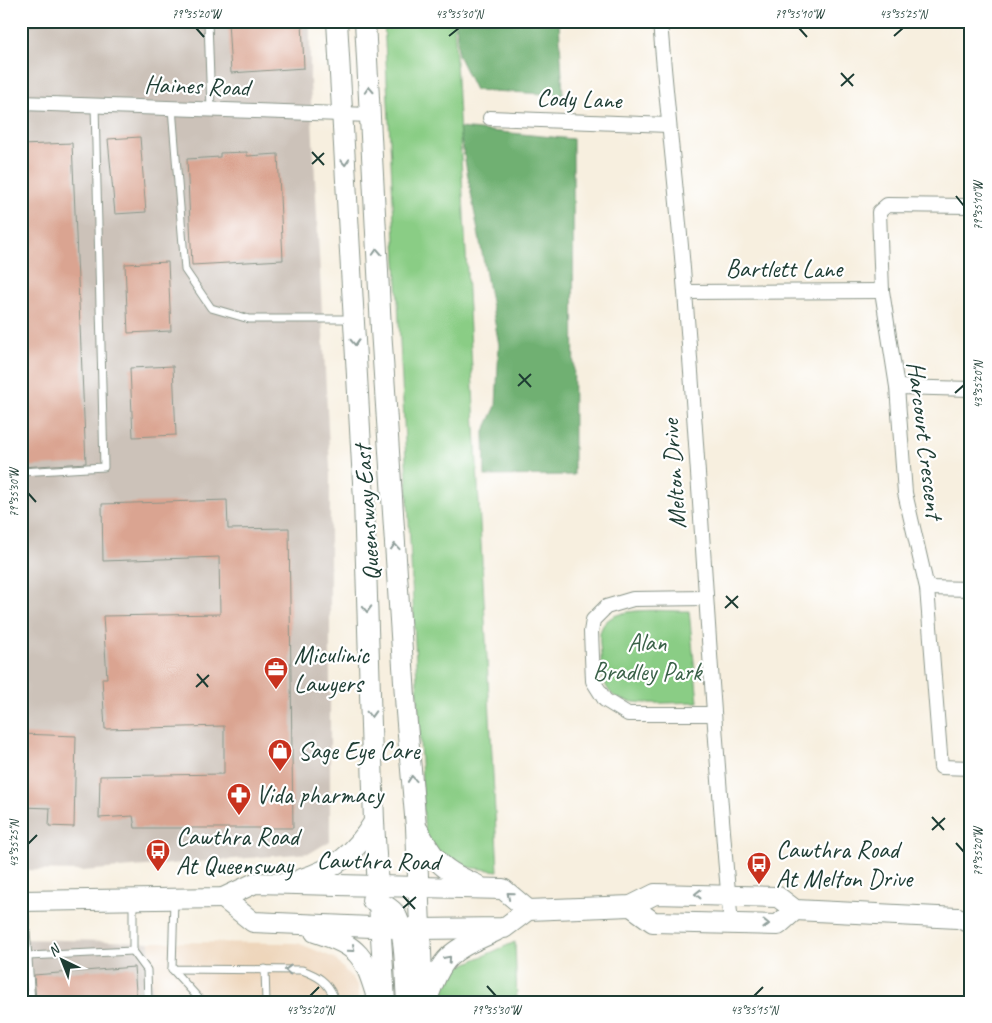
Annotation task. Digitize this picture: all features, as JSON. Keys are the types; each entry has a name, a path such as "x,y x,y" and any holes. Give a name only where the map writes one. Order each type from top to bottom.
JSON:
{"main road":[{"name":"Queensway East","path":"338,21 364,500 374,822 379,895 400,929 424,1002"},
{"name":"Queensway East","path":"365,21 402,653 416,827 418,888 400,929 385,1002"},
{"path":"285,884 322,873 338,864 367,834 374,822"},
{"path":"416,827 434,859 448,871 488,889"},
{"name":"Cawthra Road","path":"23,901 223,898 255,883 285,884 379,895 418,888 503,889 528,910"},
{"path":"424,1002 436,973 451,954 459,948 504,928 528,910 631,906 655,894 728,894 778,898 795,910 966,917"},
{"path":"223,898 253,922 400,929 504,928"},
{"path":"631,906 653,922 731,924 778,925 795,910"},
{"path":"292,925 339,940 352,947 370,976 378,1002"},
{"path":"400,929 407,1002"}],"street":[{"name":"Melton Drive","path":"660,21 668,125 685,292 705,598 731,924"},
{"name":"Haines Road","path":"21,103 370,115"},
{"name":"Cody Lane","path":"490,118 668,125"},
{"name":"Harcourt Crescent","path":"971,206 887,205 879,212 882,291 897,387 905,493 927,588 941,767 971,768"},
{"name":"Bartlett Lane","path":"685,292 882,291"},
{"path":"897,387 971,389"},
{"path":"927,588 971,589"},
{"path":"705,598 633,599 606,607 593,620 590,632 594,681 597,690 605,700 628,714 714,714"}],"lane":[{"path":"21,23 67,23 67,21"},
{"path":"208,21 211,109"},
{"path":"21,472 104,467 94,105"},
{"path":"172,108 186,270 211,308 249,319 353,320"},
{"path":"133,899 133,951 147,970 148,1002"},
{"path":"174,899 172,969 202,1002"},
{"path":"23,901 31,1002"},
{"path":"28,956 133,951"},
{"path":"172,969 302,970 320,976 330,986 334,997"},
{"path":"265,970 266,1002"}],"shaded area":[{"path":"21,21 310,21 310,81 330,467 330,841 310,853 82,871 21,870"},
{"path":"21,939 149,942 153,1002 21,1002"},
{"path":"149,942 298,943 334,958 358,985 359,1002 153,1002"}],"green space":[{"path":"384,21 454,21 498,871 426,862"},
{"path":"456,21 559,21 563,95 475,90 458,55"},
{"path":"459,128 573,139 574,475 485,476 484,432 496,406 499,345"},
{"name":"Alan Bradley Park","path":"653,610 689,611 698,702 631,702 610,693 605,684 601,667 600,636 606,621 626,612"},
{"path":"515,942 517,1002 439,1002 447,972"}],"building":[{"path":"228,21 302,21 304,68 231,73"},
{"path":"140,137 146,212 115,214 108,139"},
{"path":"72,143 86,463 21,467 21,145"},
{"path":"247,152 247,156 278,154 283,260 192,265 187,159 220,157 220,153"},
{"path":"168,262 171,331 128,333 125,264"},
{"path":"173,366 176,435 133,437 130,368"},
{"path":"227,500 228,529 289,528 293,828 135,828 133,816 99,818 100,776 224,774 224,726 105,729 102,678 107,678 103,616 220,614 219,557 103,561 102,504"},
{"path":"21,734 76,736 74,827 49,826 50,808 21,807"},
{"path":"134,967 137,1002 36,1002 34,975"}],"place":[{"name":"Miculinic Lawyers","path":"276,690"},
{"name":"Sage Eye Care","path":"280,772"},
{"name":"Vida pharmacy","path":"239,816"},
{"name":"Cawthra Road At Queensway","path":"158,872"},
{"name":"Cawthra Road At Melton Drive","path":"759,885"}]}
